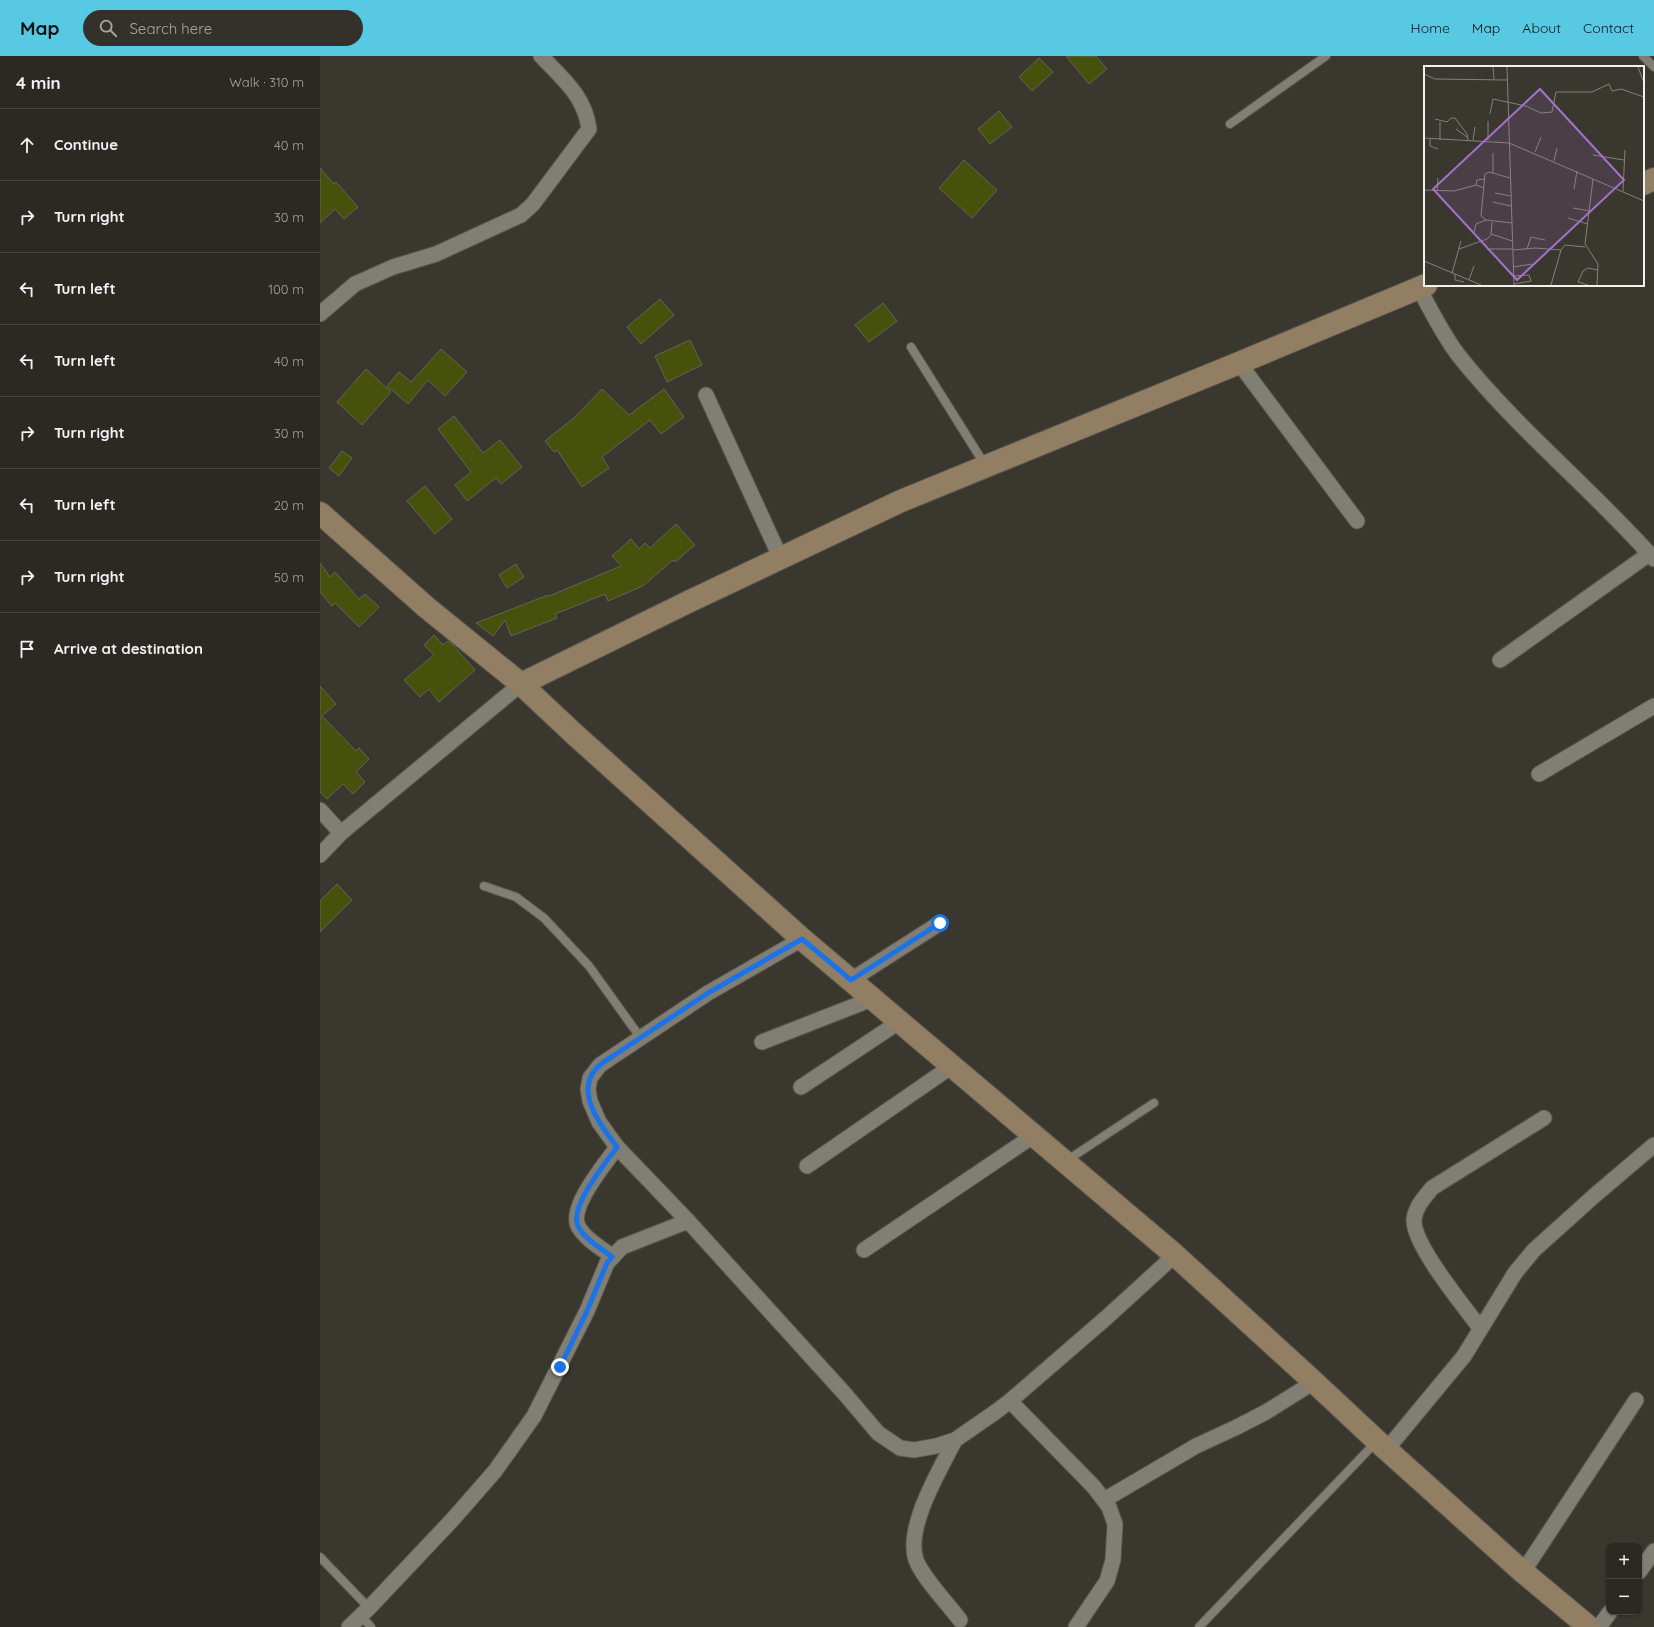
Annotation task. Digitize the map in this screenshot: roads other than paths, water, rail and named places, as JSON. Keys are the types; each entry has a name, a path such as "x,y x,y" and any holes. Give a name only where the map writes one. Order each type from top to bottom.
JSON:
{"main road":[{"path":"1644,184 1654,179"},
{"path":"521,684 688,602 901,501 1423,287"},
{"path":"320,513 426,607 521,684 578,738 802,939 1175,1255 1523,1572 1589,1627"}],"street":[{"path":"320,314 355,284 393,267 436,254 521,215 533,204 589,129 587,116 574,90 541,56"},
{"path":"1423,287 1434,315 1459,355 1502,406 1606,508 1652,557 1500,660"},
{"path":"1240,363 1357,521"},
{"path":"706,395 780,559"},
{"path":"320,855 341,833 521,684"},
{"path":"1540,774 1654,706"},
{"path":"320,810 341,833"},
{"path":"851,980 940,923"},
{"path":"802,939 708,993 600,1065 590,1078 588,1089 590,1102 599,1122 617,1147 688,1221 844,1393 878,1433 900,1448 914,1450 936,1446 955,1440 1010,1401 1106,1318 1175,1255"},
{"path":"762,1042 872,998"},
{"path":"801,1086 899,1022"},
{"path":"807,1166 952,1066"},
{"path":"1480,1328 1429,1258 1416,1233 1414,1220 1418,1205 1432,1188 1544,1118"},
{"path":"864,1250 1033,1136"},
{"path":"1382,1445 1464,1356 1480,1328 1515,1274 1534,1250 1654,1145"},
{"path":"612,1257 585,1236 578,1225 577,1218 580,1202 617,1147"},
{"path":"348,1627 367,1617 495,1471 534,1416 587,1311 607,1263 612,1257 622,1247 688,1221"},
{"path":"1104,1500 1196,1446 1238,1427 1266,1412 1314,1382"},
{"path":"1523,1572 1636,1400"},
{"path":"1010,1401 1094,1487 1109,1507 1115,1524 1113,1560 1107,1581 1076,1627"},
{"path":"955,1440 918,1519 913,1539 916,1560 960,1620"},
{"path":"1642,1568 1654,1551"},
{"path":"1600,1627 1608,1615"}],"lane":[{"path":"1230,124 1326,56"},
{"path":"1643,56 1654,67"},
{"path":"911,347 986,467"},
{"path":"484,886 516,897 544,918 589,966 640,1037"},
{"path":"1064,1162 1154,1103"},
{"path":"1199,1627 1382,1445"},
{"path":"320,1557 367,1617"}]}
